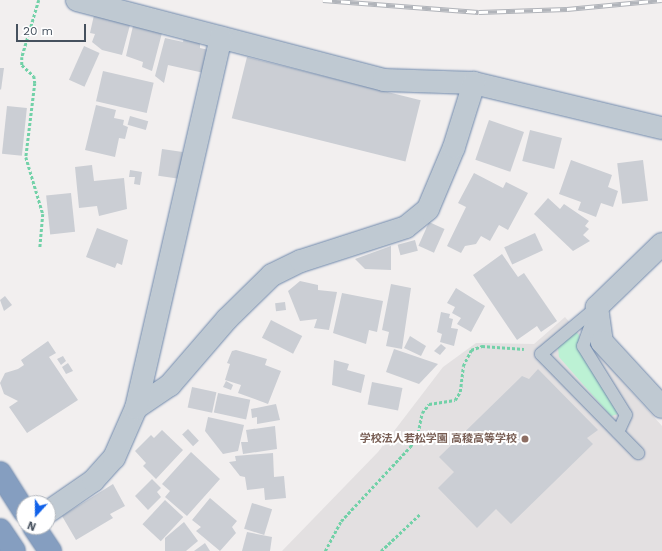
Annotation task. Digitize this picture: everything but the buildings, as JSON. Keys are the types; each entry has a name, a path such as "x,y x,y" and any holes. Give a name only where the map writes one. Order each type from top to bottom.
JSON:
{"highway":[{"path":"0,473 16,498"},
{"path":"0,530 14,551"},
{"path":"39,535 50,551"}],"street":[{"path":"77,0 384,80 474,83 662,128"},
{"path":"56,506 93,481 114,458 136,408 221,38"},
{"path":"136,408 170,385 226,319 272,275 301,261 406,227 428,209 454,147 474,83"},
{"path":"662,244 598,307 602,342 662,407"}],"lane":[{"path":"598,307 541,354 638,453"},
{"path":"598,307 583,346 626,415 618,432"}],"path":[{"path":"39,0 22,57 22,65 34,76 35,83 26,157 43,214 40,248"},
{"path":"325,551 341,521 410,446 418,432 422,413 429,404 455,400 460,392 462,366 471,350 482,346 541,354"},
{"path":"381,551 420,514"}],"shaded area":[{"name":"学校法人若松学園 高稜高等学校","path":"565,317 662,426 662,551 282,551 378,452 443,367 476,343 534,344"}],"green space":[{"path":"575,331 579,335 579,348 618,414 611,416 559,357 558,348"}],"railway":[{"path":"323,0 479,12 567,9 662,0"}],"place":[{"name":"学校法人若松学園 高稜高等学校","path":"525,439"}]}
